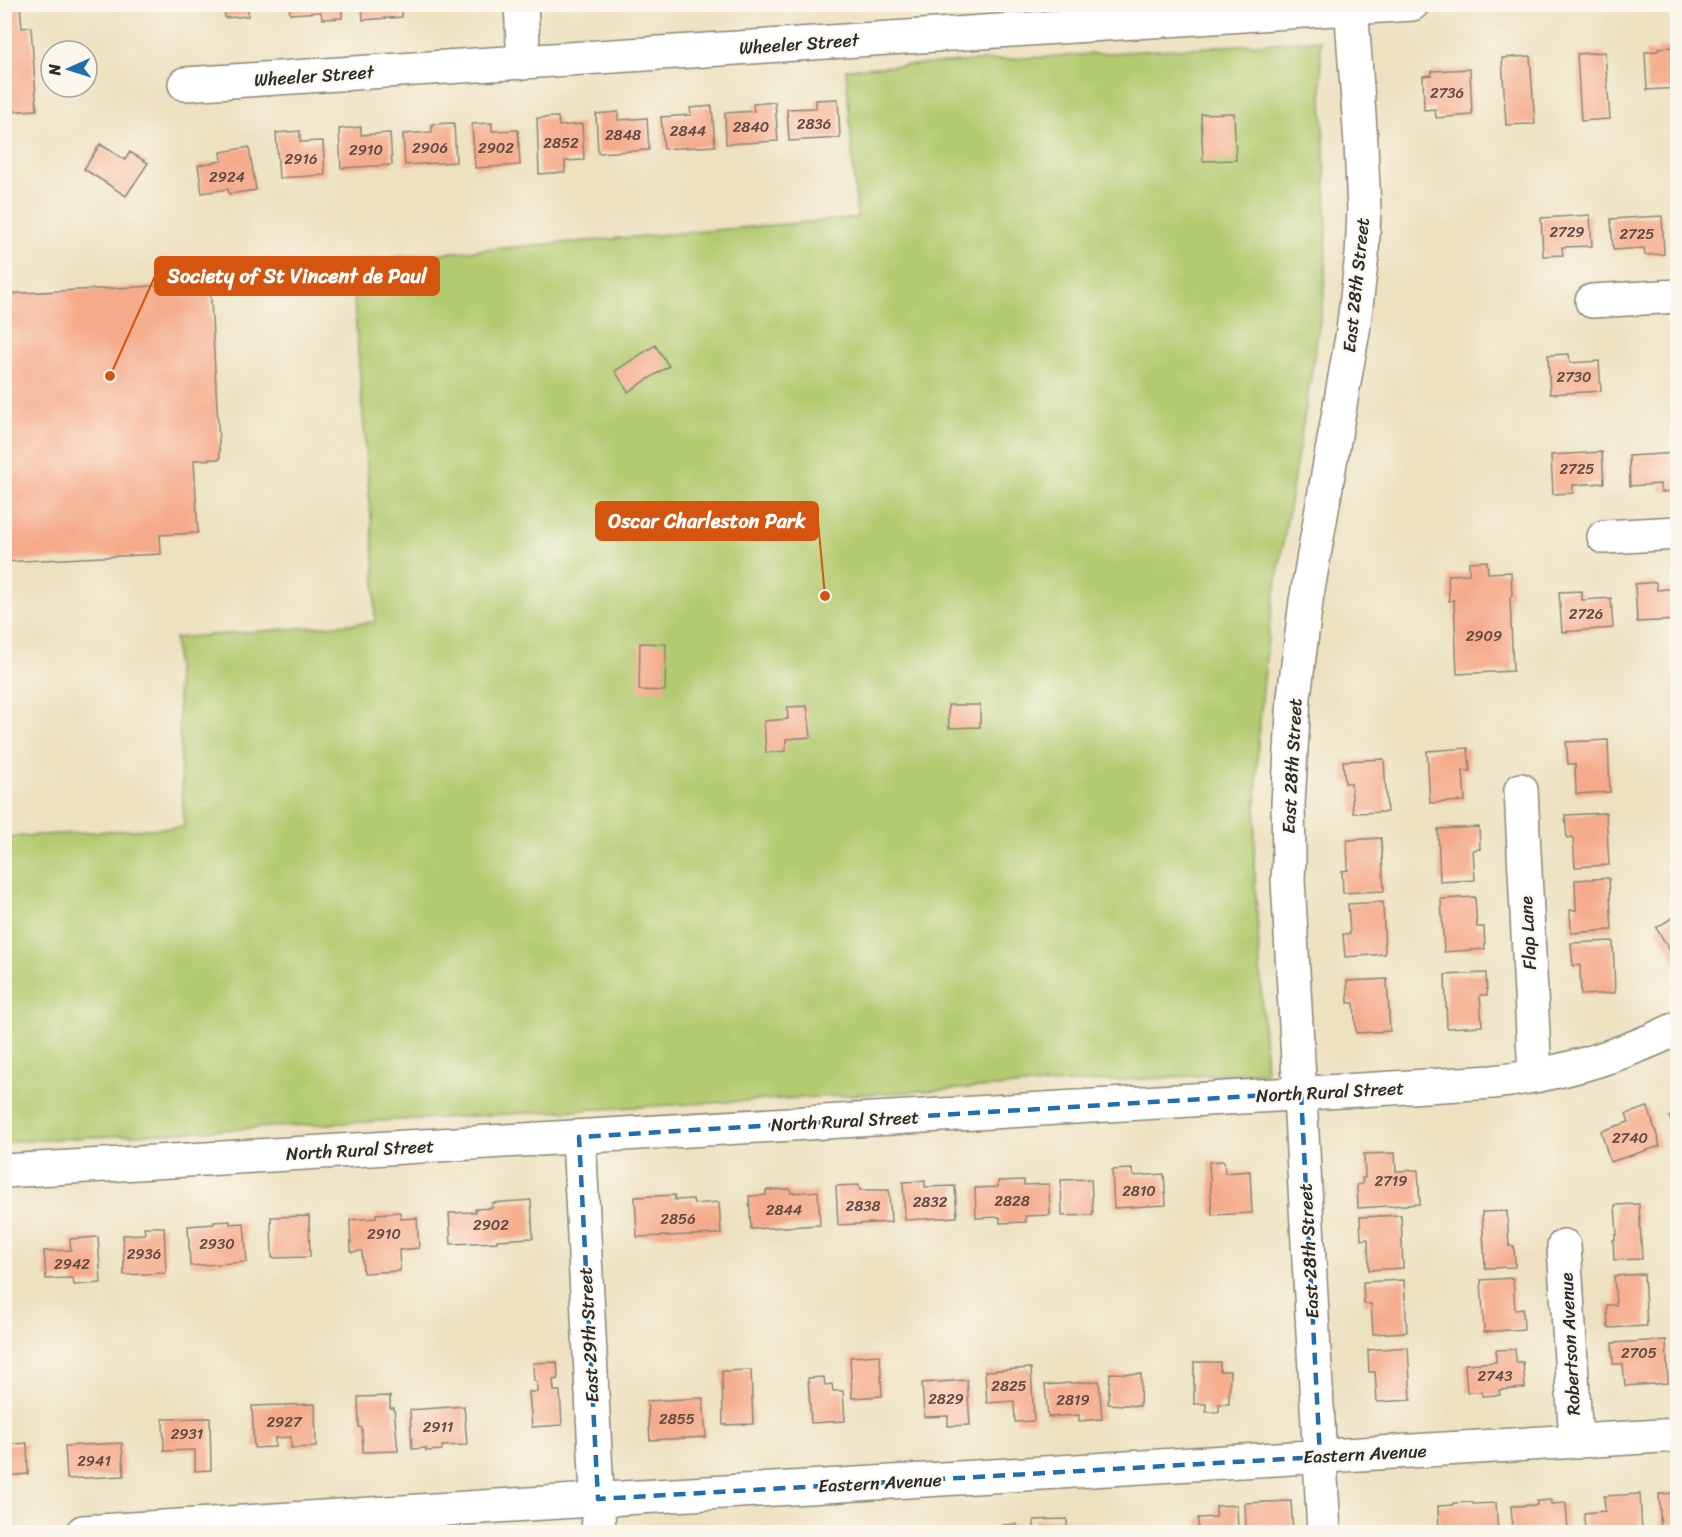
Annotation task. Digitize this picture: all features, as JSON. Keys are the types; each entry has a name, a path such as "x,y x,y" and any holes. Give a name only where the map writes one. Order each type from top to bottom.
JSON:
{"street":[{"path":"521,4 524,63"},
{"name":"Wheeler Street","path":"185,84 1351,6 1412,4"},
{"name":"East 28th Street","path":"1324,1533 1288,880 1288,805 1294,697 1305,612 1353,331 1362,255 1364,211 1351,6"},
{"path":"1592,301 1677,296"},
{"path":"1604,537 1677,533"},
{"name":"Flap Lane","path":"1521,790 1535,1076"},
{"name":"North Rural Street","path":"4,1171 1481,1083 1569,1069 1611,1057 1677,1028"},
{"name":"East 29th Street","path":"579,1137 599,1533"},
{"name":"Robertson Avenue","path":"1564,1246 1576,1442"},
{"name":"Eastern Avenue","path":"83,1533 597,1499 1677,1435"}],"highlighted area":[{"path":"1301,1093 1320,1457 598,1499 579,1137"}],"green space":[{"path":"1320,40 1327,230 1324,297 1269,628 1258,741 1254,863 1266,1072 5,1142 5,837 184,827 175,638 375,622 375,570 351,261 857,218 846,69"}],"building":[{"path":"4,4 20,4 22,28 31,27 37,110 4,112"},
{"path":"224,4 272,4 272,6 248,8 248,16 225,18"},
{"path":"289,4 342,4 342,18 322,19 321,12 290,14"},
{"path":"362,5 401,5 402,17 363,20"},
{"path":"1672,47 1672,50 1678,50 1678,88 1647,90 1645,52"},
{"path":"1605,52 1610,119 1581,121 1577,54"},
{"path":"1530,56 1535,124 1506,125 1502,58"},
{"path":"1470,69 1472,115 1436,118 1435,109 1424,110 1423,76 1432,75 1432,71"},
{"path":"838,99 840,138 789,141 787,109 816,108 816,100"},
{"path":"775,102 778,141 726,144 725,113 754,111 753,104"},
{"path":"712,106 715,146 664,149 661,117 691,115 690,108"},
{"path":"618,112 618,120 647,118 649,150 598,153 596,114"},
{"path":"1234,113 1236,160 1203,161 1201,114"},
{"path":"558,117 559,126 582,124 584,160 565,161 565,172 539,174 537,118"},
{"path":"454,123 456,162 405,165 403,134 432,132 432,124"},
{"path":"492,123 492,131 518,130 520,165 475,168 472,124"},
{"path":"361,127 361,135 390,133 392,165 341,168 339,129"},
{"path":"300,131 300,142 323,141 325,175 279,178 276,133"},
{"path":"100,144 125,160 130,152 148,163 126,196 84,169"},
{"path":"249,147 256,190 229,194 228,189 202,193 198,165 222,161 221,152"},
{"path":"1590,215 1592,246 1562,247 1563,255 1543,256 1541,218"},
{"path":"1662,216 1664,254 1645,255 1644,248 1613,250 1611,219"},
{"path":"210,283 220,459 194,460 198,533 160,535 161,554 4,562 4,294"},
{"path":"655,345 669,366 628,392 615,371"},
{"path":"1569,354 1570,363 1599,361 1601,391 1550,394 1548,355"},
{"path":"1602,452 1604,483 1573,485 1573,493 1553,494 1551,455"},
{"path":"1678,453 1678,491 1661,492 1660,484 1630,486 1629,456"},
{"path":"1487,561 1488,573 1511,572 1513,671 1457,674 1454,600 1449,601 1448,575 1469,574 1469,562"},
{"path":"1656,582 1657,590 1678,588 1678,620 1637,622 1635,584"},
{"path":"1582,591 1582,600 1611,598 1613,628 1562,632 1559,592"},
{"path":"640,643 666,644 665,691 639,690"},
{"path":"948,705 980,705 980,727 949,728"},
{"path":"807,706 811,737 786,739 786,751 766,753 764,721 788,719 787,707"},
{"path":"1608,740 1610,792 1576,794 1575,764 1568,764 1566,742"},
{"path":"1468,748 1470,771 1463,771 1465,801 1430,803 1427,751"},
{"path":"1384,759 1387,812 1353,813 1351,783 1345,783 1343,761"},
{"path":"1606,813 1609,865 1575,867 1573,837 1567,838 1565,815"},
{"path":"1479,827 1480,849 1473,850 1475,880 1440,882 1438,829"},
{"path":"1381,838 1384,891 1343,893 1342,871 1348,870 1347,840"},
{"path":"1609,878 1612,930 1571,933 1570,910 1576,910 1575,880"},
{"path":"1475,897 1477,927 1484,927 1485,949 1444,952 1441,899"},
{"path":"1383,902 1385,954 1345,957 1343,934 1350,934 1348,904"},
{"path":"1678,914 1678,963 1656,928"},
{"path":"1613,941 1615,993 1581,995 1580,965 1573,966 1571,943"},
{"path":"1486,973 1487,995 1480,995 1482,1026 1447,1028 1445,975"},
{"path":"1387,979 1390,1031 1356,1033 1354,1003 1348,1003 1347,981"},
{"path":"1648,1107 1660,1146 1610,1162 1601,1131 1629,1122 1626,1114"},
{"path":"1678,1113 1678,1135 1669,1117"},
{"path":"1395,1153 1396,1171 1418,1170 1420,1204 1358,1208 1357,1185 1363,1184 1362,1178 1365,1178 1364,1154"},
{"path":"1224,1161 1225,1173 1250,1171 1252,1213 1212,1215 1209,1162"},
{"path":"1132,1169 1133,1176 1164,1174 1166,1205 1114,1208 1112,1170"},
{"path":"1091,1179 1093,1215 1062,1216 1061,1180"},
{"path":"1024,1180 1024,1185 1049,1184 1050,1215 1025,1216 1026,1222 1000,1223 1000,1217 976,1218 975,1188 998,1187 998,1181"},
{"path":"925,1181 925,1187 955,1186 957,1217 905,1220 903,1182"},
{"path":"859,1185 860,1190 889,1190 891,1222 838,1225 836,1186"},
{"path":"790,1189 791,1193 818,1191 820,1225 751,1229 749,1196 766,1195 766,1190"},
{"path":"675,1195 675,1200 693,1199 694,1204 719,1202 721,1234 637,1237 635,1197"},
{"path":"531,1200 533,1238 451,1244 449,1213 475,1212 475,1209 492,1208 492,1203"},
{"path":"1639,1204 1642,1259 1614,1260 1613,1240 1617,1235 1615,1205"},
{"path":"1507,1211 1509,1246 1514,1246 1515,1267 1485,1268 1482,1212"},
{"path":"400,1212 401,1219 417,1218 419,1248 399,1250 400,1271 363,1273 362,1251 351,1252 350,1220 376,1218 376,1214"},
{"path":"1401,1215 1403,1268 1369,1270 1368,1239 1361,1240 1360,1217"},
{"path":"309,1216 310,1257 272,1258 271,1217"},
{"path":"230,1221 230,1224 244,1223 247,1262 190,1266 188,1226"},
{"path":"144,1227 164,1227 166,1273 124,1275 123,1235 145,1234"},
{"path":"98,1237 101,1283 74,1285 73,1278 46,1279 44,1251 71,1250 70,1239"},
{"path":"1644,1274 1647,1326 1608,1328 1607,1305 1616,1305 1614,1276"},
{"path":"1513,1278 1515,1310 1523,1309 1524,1329 1484,1332 1481,1280"},
{"path":"1404,1280 1407,1332 1373,1334 1371,1304 1364,1304 1363,1282"},
{"path":"1666,1340 1668,1383 1625,1386 1623,1364 1613,1364 1612,1343"},
{"path":"1408,1347 1411,1400 1377,1402 1375,1372 1369,1372 1368,1350"},
{"path":"1515,1349 1516,1362 1523,1362 1525,1388 1499,1390 1500,1395 1482,1396 1482,1392 1467,1392 1465,1364 1496,1362 1496,1350"},
{"path":"880,1355 882,1396 852,1398 850,1357"},
{"path":"557,1362 558,1379 553,1380 554,1391 560,1391 562,1425 532,1427 529,1392 537,1392 533,1363"},
{"path":"1194,1362 1220,1362 1220,1371 1230,1371 1229,1404 1219,1404 1219,1412 1206,1412 1206,1404 1194,1404"},
{"path":"1031,1368 1034,1421 1015,1422 1014,1401 987,1403 985,1371"},
{"path":"751,1370 753,1424 723,1425 722,1371"},
{"path":"1110,1373 1141,1374 1140,1406 1108,1404"},
{"path":"824,1377 825,1385 832,1384 833,1391 843,1391 845,1421 811,1423 808,1378"},
{"path":"967,1380 970,1425 948,1426 948,1416 924,1417 922,1383"},
{"path":"1099,1381 1102,1419 1079,1421 1079,1415 1048,1417 1045,1385"},
{"path":"390,1396 390,1408 394,1408 398,1451 363,1452 358,1397"},
{"path":"703,1398 706,1437 650,1440 647,1401"},
{"path":"315,1404 316,1447 291,1448 291,1437 275,1438 275,1447 254,1448 252,1406"},
{"path":"464,1406 467,1445 442,1446 442,1450 412,1449 410,1410"},
{"path":"210,1418 211,1470 195,1471 195,1450 164,1451 163,1419"},
{"path":"27,1443 28,1474 4,1476 4,1445"},
{"path":"122,1443 124,1476 67,1479 65,1446"},
{"path":"1676,1493 1678,1532 1661,1532 1659,1494"},
{"path":"1640,1494 1642,1532 1585,1532 1584,1513 1605,1511 1604,1496"},
{"path":"1551,1500 1551,1504 1566,1503 1568,1532 1513,1532 1511,1506 1537,1505 1537,1501"},
{"path":"1291,1501 1293,1532 1246,1532 1245,1503"},
{"path":"1473,1502 1473,1504 1496,1503 1498,1532 1439,1532 1438,1506"},
{"path":"1237,1505 1238,1532 1198,1532 1198,1518 1216,1517 1216,1506"},
{"path":"1067,1519 1067,1532 1034,1532 1034,1520"},
{"path":"1017,1524 1018,1532 1003,1532 1003,1525"}],"place":[{"name":"Society of St Vincent de Paul","path":"110,376"},
{"name":"Oscar Charleston Park","path":"825,596"}]}
